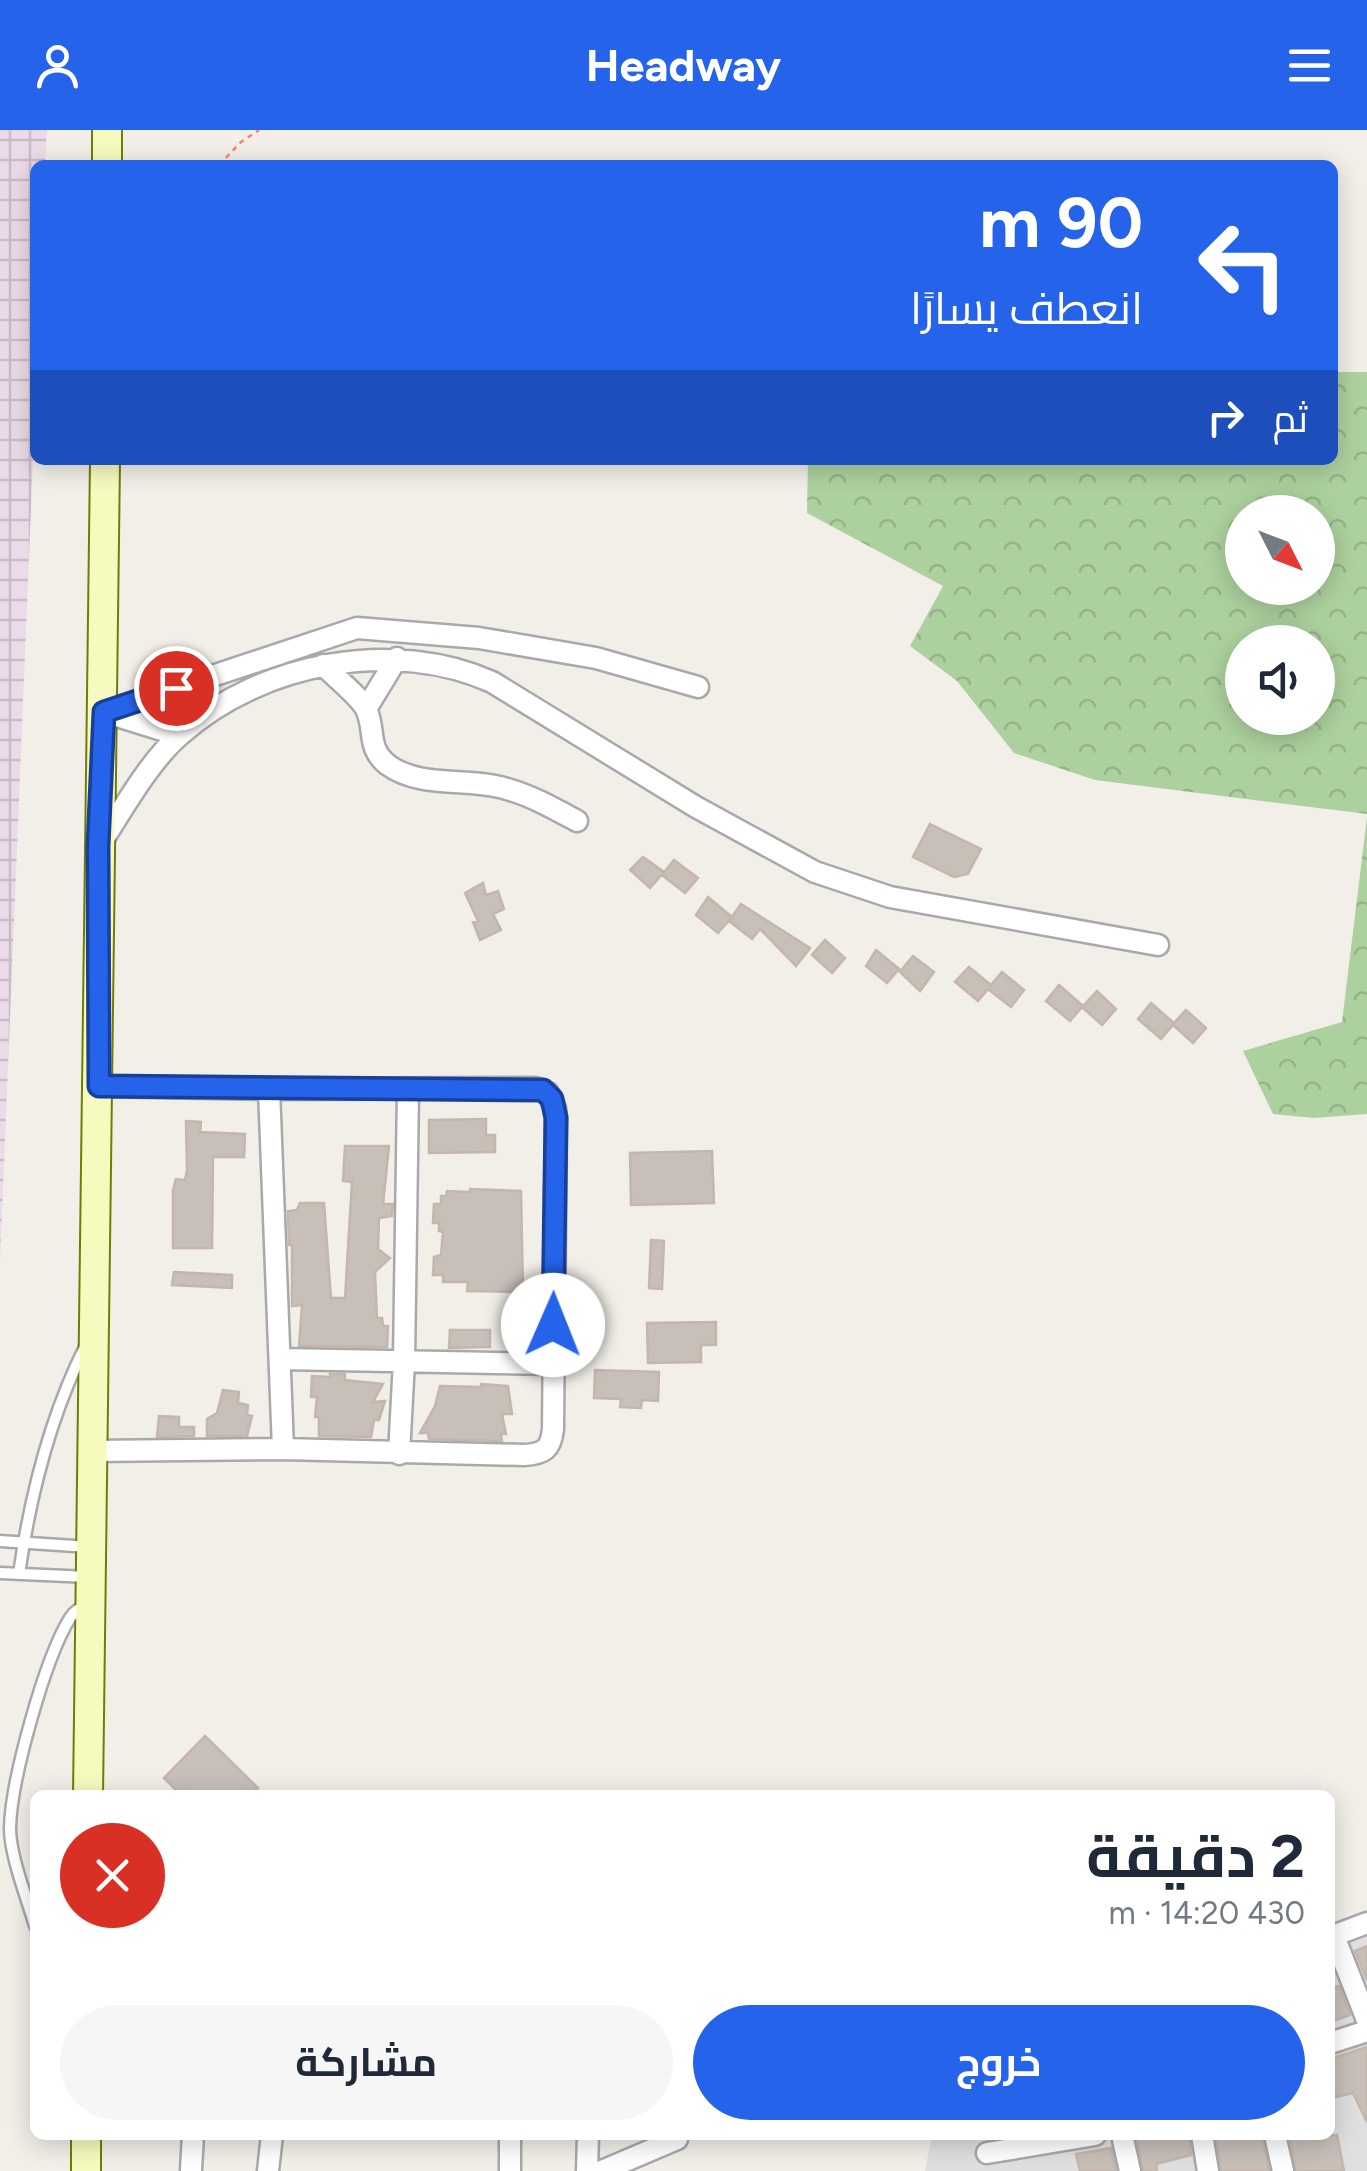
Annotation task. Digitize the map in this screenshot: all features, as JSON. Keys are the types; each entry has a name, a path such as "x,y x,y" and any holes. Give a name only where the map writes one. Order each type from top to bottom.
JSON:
{"street":[{"path":"107,130 107,160"},
{"path":"88,1790 105,465"},
{"path":"104,712 357,628 480,638 596,658 698,687"},
{"path":"98,846 178,736 235,699 323,665 397,658 462,668 492,682 769,849 848,885 890,897 1158,945"},
{"path":"366,709 397,658"},
{"path":"323,665 366,709 370,738 379,755 406,774 506,788 578,820"},
{"path":"104,712 178,736"},
{"path":"92,1452 284,1450 524,1455 548,1448 554,1429 556,1118 548,1093 536,1088 270,1090 99,1086"},
{"path":"270,1090 284,1450"},
{"path":"399,1454 408,1090"},
{"path":"280,1360 553,1364"},
{"path":"1335,1935 1367,1924"},
{"path":"1335,1943 1367,2020"},
{"path":"1335,2042 1367,2032"},
{"path":"86,2140 86,2171"},
{"path":"191,2170 193,2140"},
{"path":"268,2171 271,2140"},
{"path":"510,2140 510,2171"},
{"path":"587,2171 588,2140"},
{"path":"602,2171 673,2140"},
{"path":"987,2152 1063,2140"},
{"path":"1123,2140 1130,2171"},
{"path":"1203,2140 1208,2171"},
{"path":"1276,2140 1283,2171"}],"lane":[{"path":"19,1574 58,1408 96,1325"},
{"path":"0,1542 90,1546"},
{"path":"0,1573 89,1591 69,1619 46,1669 6,1796 5,1832 30,1910"}],"path":[{"path":"225,160 259,130"}],"shaded area":[{"path":"0,130 47,130 45,160 30,160 33,465 0,1261"},
{"path":"1367,1917 1367,2171 925,2171 931,2140 1335,2140 1335,1927"}],"green space":[{"path":"1338,372 1367,372 1367,814 1095,780 1014,753 957,681 910,646 943,586 807,513 808,465 1338,465"},
{"path":"1367,817 1367,1114 1314,1118 1273,1114 1243,1051 1342,1022"}],"building":[{"path":"930,824 981,849 968,874 954,877 913,857"},
{"path":"643,857 664,872 650,888 630,870"},
{"path":"674,860 698,878 685,893 662,875"},
{"path":"483,883 486,895 498,891 504,909 493,914 501,930 480,940 473,922 478,921 465,893"},
{"path":"708,897 732,917 718,933 696,915"},
{"path":"741,904 810,948 796,966 760,929 752,939 729,921"},
{"path":"825,940 845,958 832,973 812,955"},
{"path":"876,950 899,969 887,983 866,966"},
{"path":"913,956 934,972 920,991 900,972"},
{"path":"969,967 991,985 1002,972 1024,990 1011,1007 988,989 978,1001 955,982"},
{"path":"1059,985 1083,1006 1097,991 1116,1009 1102,1025 1082,1007 1070,1021 1046,1001"},
{"path":"1151,1003 1174,1023 1186,1010 1206,1028 1193,1043 1173,1025 1161,1039 1138,1019"},
{"path":"486,1119 486,1135 495,1135 495,1152 429,1153 429,1120"},
{"path":"186,1121 201,1122 200,1132 245,1134 244,1157 213,1157 212,1248 173,1248 173,1190 176,1179 185,1180 187,1170"},
{"path":"345,1146 389,1146 383,1204 393,1204 392,1216 379,1218 378,1249 390,1258 375,1272 377,1318 388,1326 387,1347 299,1346 302,1305 292,1306 288,1211 297,1210 300,1203 324,1203 331,1298 345,1298 352,1182 343,1181"},
{"path":"712,1151 714,1203 631,1205 630,1153"},
{"path":"447,1191 521,1191 523,1292 467,1291 468,1282 443,1282 443,1275 433,1275 434,1257 441,1255 443,1232 439,1231 439,1223 433,1223 434,1204 441,1204 441,1196 446,1196"},
{"path":"651,1240 664,1241 662,1289 649,1288"},
{"path":"174,1272 232,1275 232,1288 172,1285"},
{"path":"716,1322 716,1345 701,1345 701,1362 648,1363 647,1323"},
{"path":"450,1330 490,1330 490,1347 449,1348"},
{"path":"595,1370 659,1372 658,1401 642,1400 641,1408 620,1407 621,1399 594,1398"},
{"path":"330,1374 345,1374 345,1380 383,1384 373,1402 385,1401 379,1420 374,1420 371,1437 319,1436 319,1417 315,1417 317,1397 311,1397 312,1376 331,1377"},
{"path":"440,1386 508,1386 512,1414 502,1414 506,1434 501,1434 502,1441 429,1439 428,1433 420,1433 435,1406"},
{"path":"223,1390 239,1392 238,1403 248,1405 247,1415 252,1416 247,1436 207,1436 207,1419 217,1413"},
{"path":"159,1416 179,1417 179,1427 194,1427 194,1436 157,1437"},
{"path":"205,1736 258,1788 176,1790 164,1778"},
{"path":"1367,1946 1367,1980 1355,1951"},
{"path":"1339,1986 1350,2015 1335,2020 1335,1987"},
{"path":"1367,2047 1367,2122 1353,2093 1335,2095 1335,2057"},
{"path":"1337,2135 1344,2171 1296,2171 1291,2140 1335,2140"},
{"path":"1137,2140 1190,2140 1191,2155 1156,2164 1157,2171 1143,2171"},
{"path":"1217,2140 1263,2140 1269,2171 1221,2171"},
{"path":"1111,2148 1116,2171 1080,2171 1076,2154"}],"route":[{"path":"176,688 104,712 98,846 99,1086 543,1090 556,1108 553,1325"}]}
